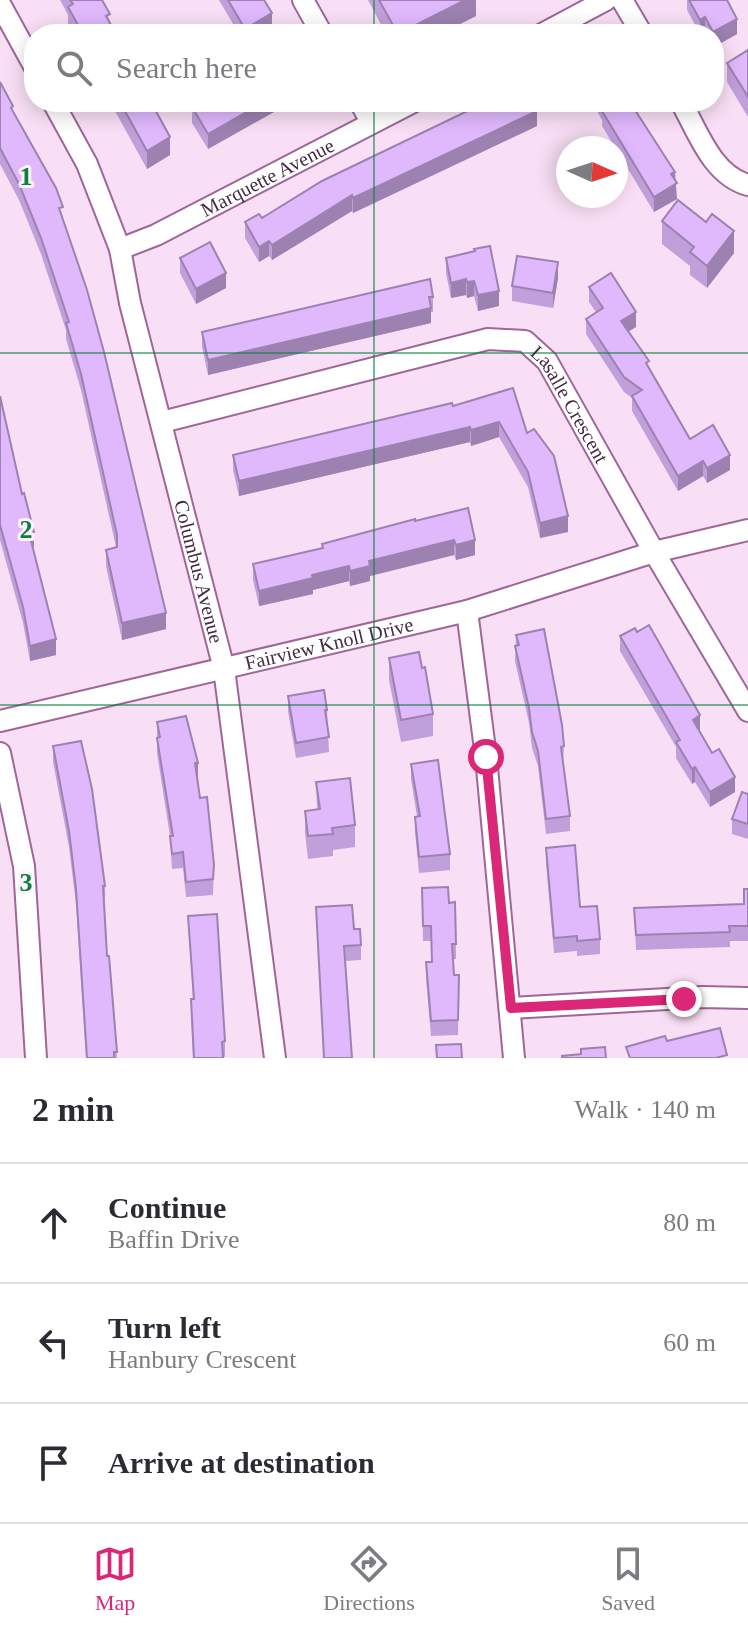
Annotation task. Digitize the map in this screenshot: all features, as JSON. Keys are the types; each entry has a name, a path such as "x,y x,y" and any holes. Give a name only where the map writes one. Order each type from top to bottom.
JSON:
{"street":[{"path":"303,0 316,24"},
{"path":"561,24 606,0"},
{"path":"622,0 636,24"},
{"path":"0,4 24,48"},
{"name":"Columbus Avenue","path":"58,112 87,164 120,249 130,303 224,669 275,1058"},
{"path":"366,112 371,122"},
{"name":"Marquette Avenue","path":"120,249 156,235 392,112"},
{"path":"687,112 718,168 735,181 748,185"},
{"name":"Lasalle Crescent","path":"162,422 488,339 525,341 547,361 748,711"},
{"name":"Fairview Knoll Drive","path":"0,721 467,611 654,552 748,530"},
{"path":"467,611 486,757 514,1058"},
{"path":"0,753 24,866 36,1058"},
{"path":"511,1008 702,997 748,998"}],"building":[{"path":"70,0 102,0 110,14 106,16 110,24 77,24 68,7 73,4"},
{"path":"228,0 264,0 272,13 253,24 242,24"},
{"path":"379,0 465,0 418,24 392,24"},
{"path":"689,0 727,0 737,19 724,26 709,24 705,17 700,20"},
{"path":"748,50 748,97 727,63"},
{"path":"0,82 63,207 59,208 104,352 166,613 122,623 106,550 117,547 117,535 81,374 66,323 69,322 41,238 0,148"},
{"path":"126,112 156,112 170,137 147,151"},
{"path":"195,112 246,112 208,134"},
{"path":"465,112 535,112 353,198 352,195 272,245 269,241 259,247 245,222 259,214 262,218 322,181"},
{"path":"603,112 636,112 675,172 671,174 677,183 654,197 628,154 628,136 617,136"},
{"path":"678,200 706,222 712,214 734,231 707,266 690,252 694,247 662,221"},
{"path":"210,242 226,273 196,289 180,258"},
{"path":"490,246 499,291 478,295 474,281 467,282 466,279 451,283 446,258"},
{"path":"517,256 558,262 553,293 512,286"},
{"path":"611,273 636,312 621,321 649,361 646,363 690,439 713,425 730,455 707,468 703,461 678,476 632,396 642,390 624,377 586,319 603,308 589,287"},
{"path":"430,279 431,308 208,360 202,332"},
{"path":"513,388 527,433 534,429 554,456 568,516 540,523 528,472 499,422 239,481 233,455 452,403 453,406"},
{"path":"0,396 22,494 34,532 29,533 56,639 30,646 23,607 0,525"},
{"path":"468,508 475,540 456,545 454,540 369,561 370,566 350,571 349,566 259,591 253,564 323,548 322,544 415,519"},
{"path":"649,625 700,715 693,720 712,753 719,749 735,777 710,792 676,742 680,740 620,636"},
{"path":"544,629 562,725 564,746 561,747 570,816 546,819 538,751 515,646 519,645 516,635"},
{"path":"419,652 422,668 425,667 433,714 401,720 389,658"},
{"path":"324,690 329,737 296,743 288,696"},
{"path":"186,716 198,763 195,763 200,798 207,797 214,865 213,879 186,882 183,852 172,854 170,836 173,836 157,722"},
{"path":"81,741 92,789 105,886 107,956 117,1052 114,1052 114,1058 87,1058 76,889 53,746"},
{"path":"438,760 450,854 419,857 415,817 420,816 411,764"},
{"path":"350,778 355,825 332,828 333,834 308,836 305,811 320,809 316,782"},
{"path":"742,792 748,794 748,824 732,819"},
{"path":"575,845 580,907 597,906 600,939 577,941 577,936 554,938 546,848"},
{"path":"448,887 449,903 455,902 456,944 452,944 454,975 459,975 458,1020 431,1021 426,962 432,962 431,926 423,926 422,888"},
{"path":"744,889 748,889 748,926 729,926 730,932 636,935 634,908 744,904"},
{"path":"352,905 354,929 360,929 361,945 344,946 352,1058 324,1058 316,907"},
{"path":"217,914 225,1041 222,1042 223,1058 194,1058 191,999 194,999 188,916"},
{"path":"720,1028 727,1055 716,1058 630,1058 626,1047 665,1036 667,1041"},
{"path":"461,1044 462,1058 437,1058 436,1045"},
{"path":"605,1047 606,1058 562,1058 581,1054 581,1049"}],"route":[{"path":"486,757 511,1008 684,999"}]}
